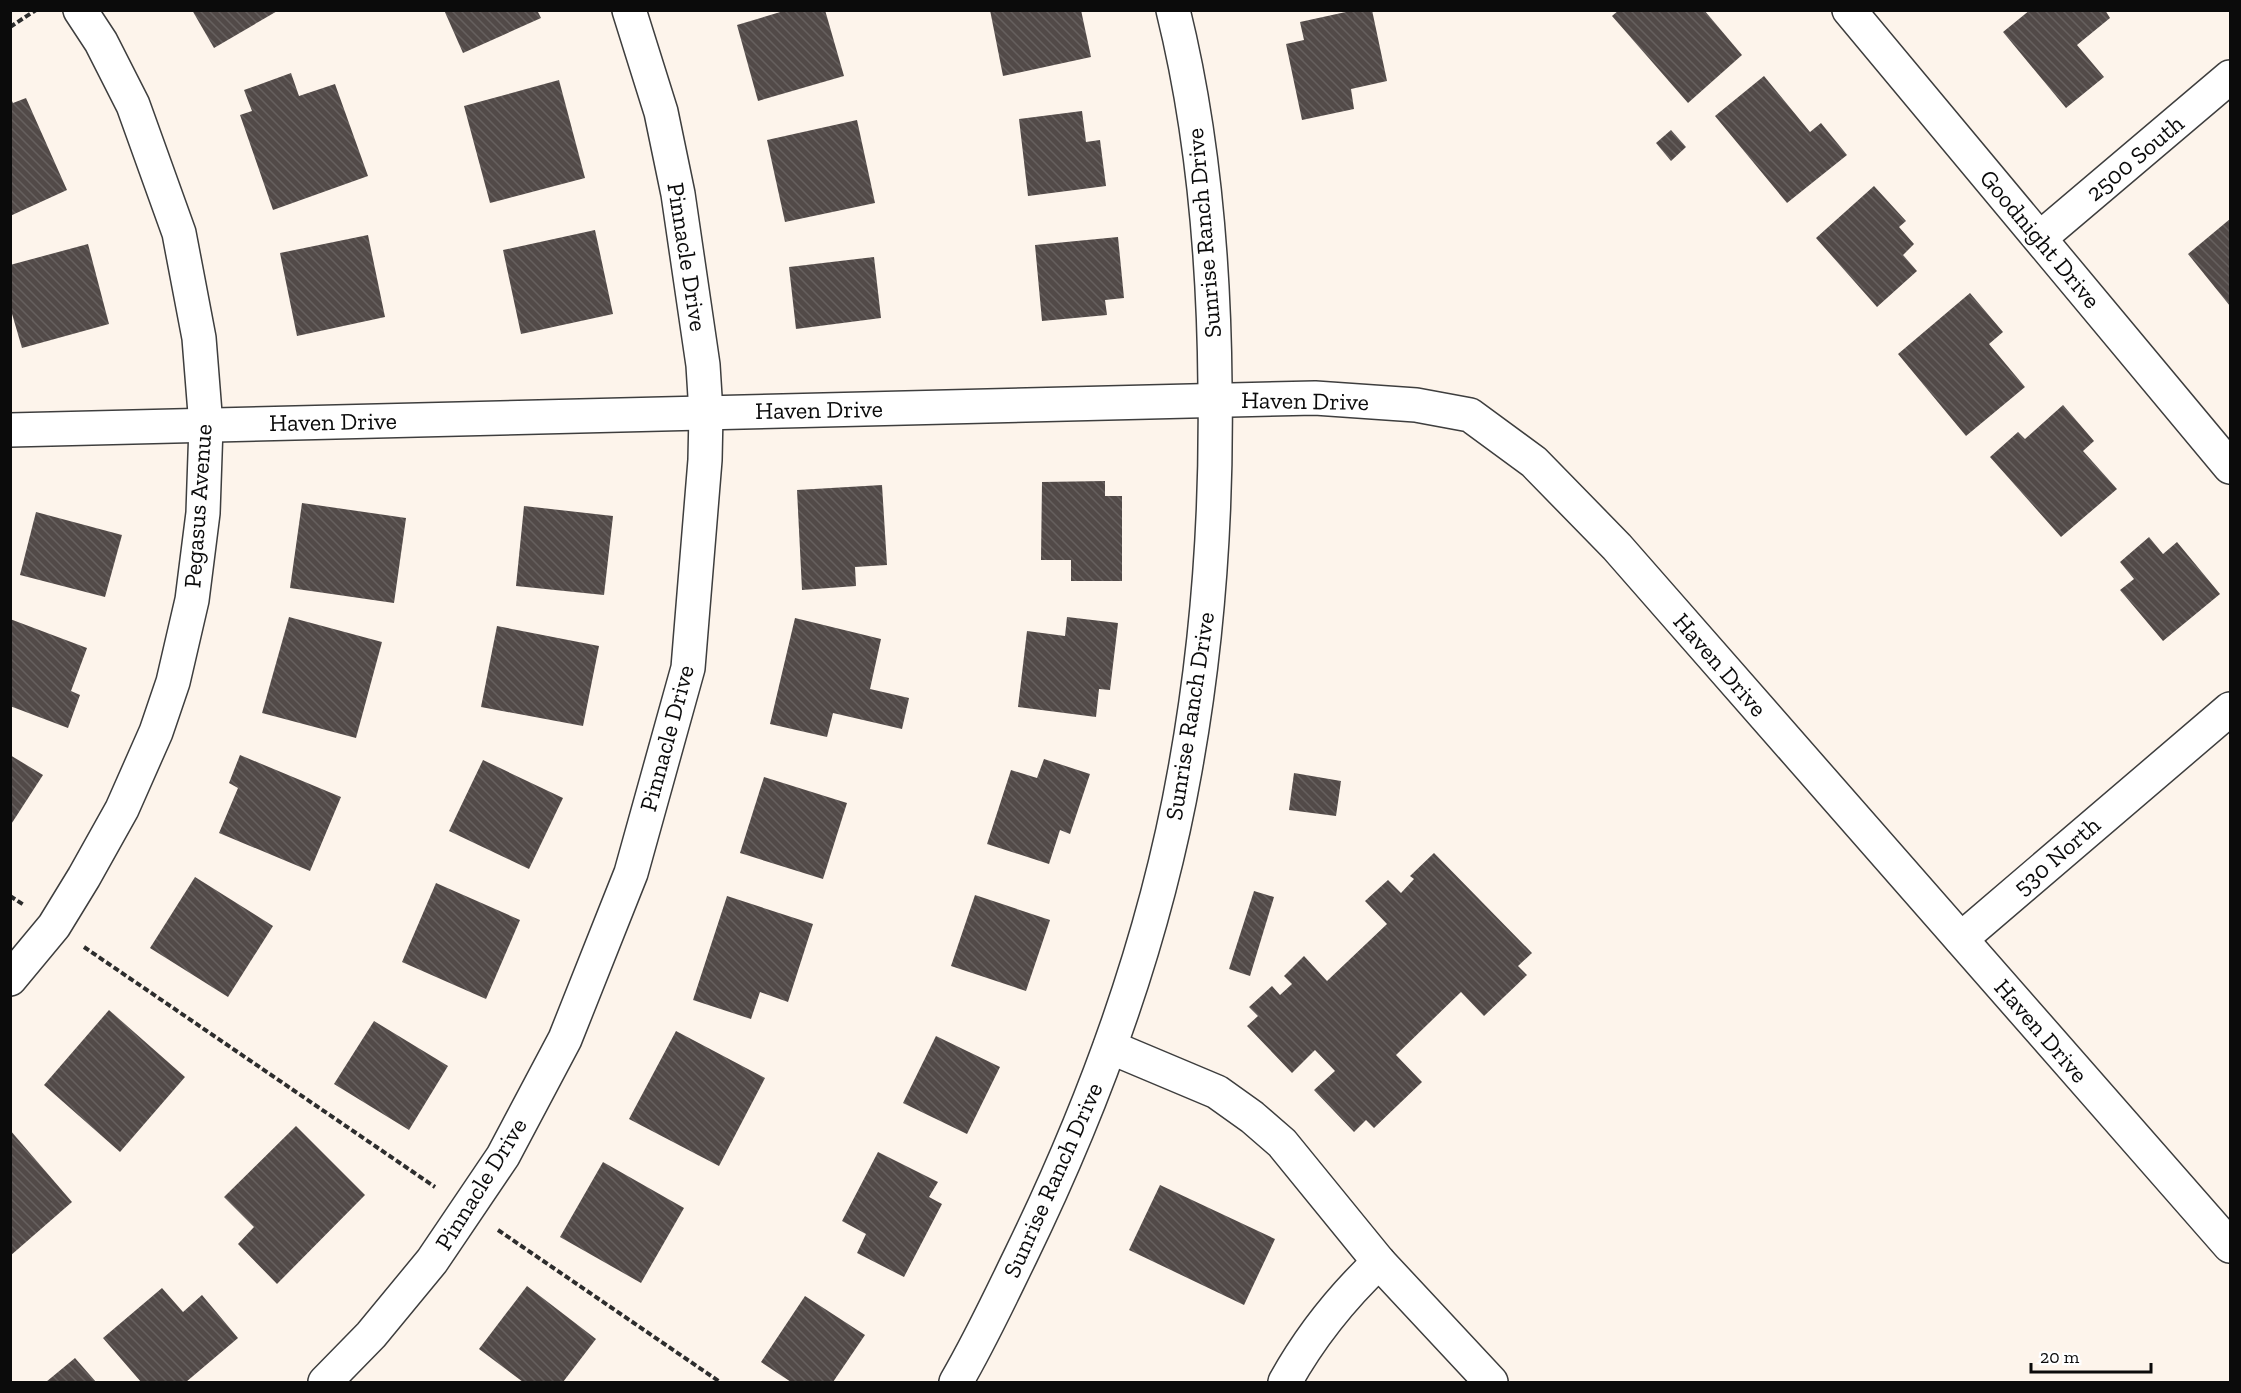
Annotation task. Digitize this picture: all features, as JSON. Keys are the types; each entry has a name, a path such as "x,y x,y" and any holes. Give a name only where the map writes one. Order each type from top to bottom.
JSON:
{"street":[{"name":"Pegasus Avenue","path":"10,979 54,926 84,877 122,809 156,732 173,682 192,600 202,513 206,426 199,338 179,233 133,105 101,42 80,10"},
{"name":"Pinnacle Drive","path":"324,1383 371,1335 438,1252 503,1156 565,1039 630,873 688,668 705,460 706,413 699,327 678,194 661,112 629,10"},
{"name":"Sunrise Ranch Drive","path":"956,1383 1049,1198 1087,1110 1148,930 1169,850 1187,759 1207,615 1213,539 1216,400 1213,287 1205,201 1173,10"},
{"name":"Goodnight Drive","path":"1849,10 2230,467"},
{"name":"2500 South","path":"2040,238 2230,77"},
{"name":"Haven Drive","path":"10,430 1315,398 1416,405 1470,415 1534,462 1617,547 2230,1246"},
{"name":"530 North","path":"1961,939 2230,709"},
{"path":"1110,1047 1217,1092 1252,1117 1282,1143 1378,1262 1491,1383"},
{"path":"1285,1383 1311,1339 1332,1311 1378,1262"}],"path":[{"path":"10,27 36,10"},
{"path":"10,896 25,905"},
{"path":"82,946 435,1187"},
{"path":"496,1228 720,1383"}],"building":[{"path":"192,10 279,10 214,48"},
{"path":"444,10 537,10 541,18 463,53"},
{"path":"787,10 825,10 844,76 758,101 737,25"},
{"path":"990,10 1081,10 1091,57 1003,76"},
{"path":"1355,10 1372,10 1387,81 1351,89 1354,109 1302,120 1286,44 1304,40 1300,22"},
{"path":"1619,10 1704,10 1742,55 1688,103 1612,16"},
{"path":"2030,10 2105,10 2110,18 2077,45 2104,77 2066,108 2003,32"},
{"path":"291,73 299,96 335,84 368,176 273,210 240,115 252,111 244,90"},
{"path":"1764,76 1810,132 1821,123 1847,155 1787,203 1715,116"},
{"path":"559,80 585,178 490,203 464,106"},
{"path":"10,97 13,103 26,98 67,190 10,216"},
{"path":"1082,111 1086,142 1100,140 1106,186 1028,196 1019,119"},
{"path":"857,120 875,203 785,222 767,140"},
{"path":"1671,130 1686,147 1671,161 1656,143"},
{"path":"1874,186 1906,221 1899,227 1914,244 1903,255 1917,271 1877,307 1816,238"},
{"path":"2230,219 2230,306 2188,254"},
{"path":"595,230 613,314 521,334 503,250"},
{"path":"368,235 385,317 297,336 280,253"},
{"path":"1118,237 1124,298 1105,300 1107,315 1042,321 1035,245"},
{"path":"88,244 109,324 22,348 10,307 10,265"},
{"path":"874,257 881,318 796,329 789,267"},
{"path":"1970,293 2003,332 1989,344 2025,387 1966,436 1898,354"},
{"path":"2063,405 2094,441 2083,451 2117,489 2061,537 1990,457 2018,432 2025,439"},
{"path":"1105,481 1105,496 1122,496 1122,581 1071,581 1071,560 1041,560 1042,482"},
{"path":"882,485 887,565 855,567 856,586 802,590 797,490"},
{"path":"302,503 406,518 394,603 290,588"},
{"path":"524,506 613,516 604,595 516,586"},
{"path":"36,512 122,535 105,597 20,575"},
{"path":"2149,537 2163,554 2177,542 2220,594 2163,641 2120,590 2134,579 2120,562"},
{"path":"289,617 382,642 356,738 262,713"},
{"path":"1067,617 1118,623 1110,690 1099,689 1096,717 1018,707 1027,631 1065,636"},
{"path":"795,618 881,639 870,689 909,698 902,729 833,713 827,737 770,724"},
{"path":"10,619 87,648 71,691 80,695 68,728 10,706"},
{"path":"497,626 599,646 583,726 481,707"},
{"path":"10,755 43,775 10,826"},
{"path":"240,755 341,797 310,871 219,833 238,788 229,783"},
{"path":"1044,759 1090,774 1070,834 1060,830 1049,864 987,844 1011,770 1037,778"},
{"path":"483,760 563,798 529,869 449,831"},
{"path":"1294,773 1341,781 1336,816 1289,810"},
{"path":"764,777 847,803 823,879 740,853"},
{"path":"1434,853 1532,953 1518,966 1527,975 1484,1016 1461,992 1396,1055 1422,1082 1374,1128 1366,1120 1354,1132 1314,1090 1335,1071 1315,1050 1292,1073 1247,1026 1258,1016 1249,1007 1272,986 1280,995 1292,984 1284,976 1304,956 1327,981 1387,924 1365,901 1388,880 1401,893 1414,879 1410,876"},
{"path":"195,877 273,926 228,997 150,948"},
{"path":"436,883 520,920 486,999 402,962"},
{"path":"1254,891 1274,897 1250,976 1229,969"},
{"path":"975,895 1050,920 1026,991 951,966"},
{"path":"727,896 813,924 788,1002 760,992 751,1019 693,1000"},
{"path":"109,1010 185,1077 120,1152 44,1085"},
{"path":"374,1021 448,1066 409,1130 334,1084"},
{"path":"676,1031 765,1078 719,1166 629,1119"},
{"path":"936,1036 1000,1067 967,1134 903,1103"},
{"path":"296,1126 365,1195 277,1284 238,1244 254,1227 224,1197"},
{"path":"10,1130 72,1202 10,1256"},
{"path":"878,1152 938,1182 929,1197 942,1204 904,1277 857,1253 866,1234 842,1221"},
{"path":"603,1162 684,1208 641,1283 560,1237"},
{"path":"1160,1185 1275,1239 1244,1305 1129,1250"},
{"path":"527,1286 596,1339 563,1382 523,1382 479,1349"},
{"path":"162,1288 183,1312 202,1295 238,1338 186,1382 141,1382 103,1338"},
{"path":"805,1296 865,1335 833,1382 791,1382 761,1362"},
{"path":"75,1358 96,1382 46,1382"}]}
